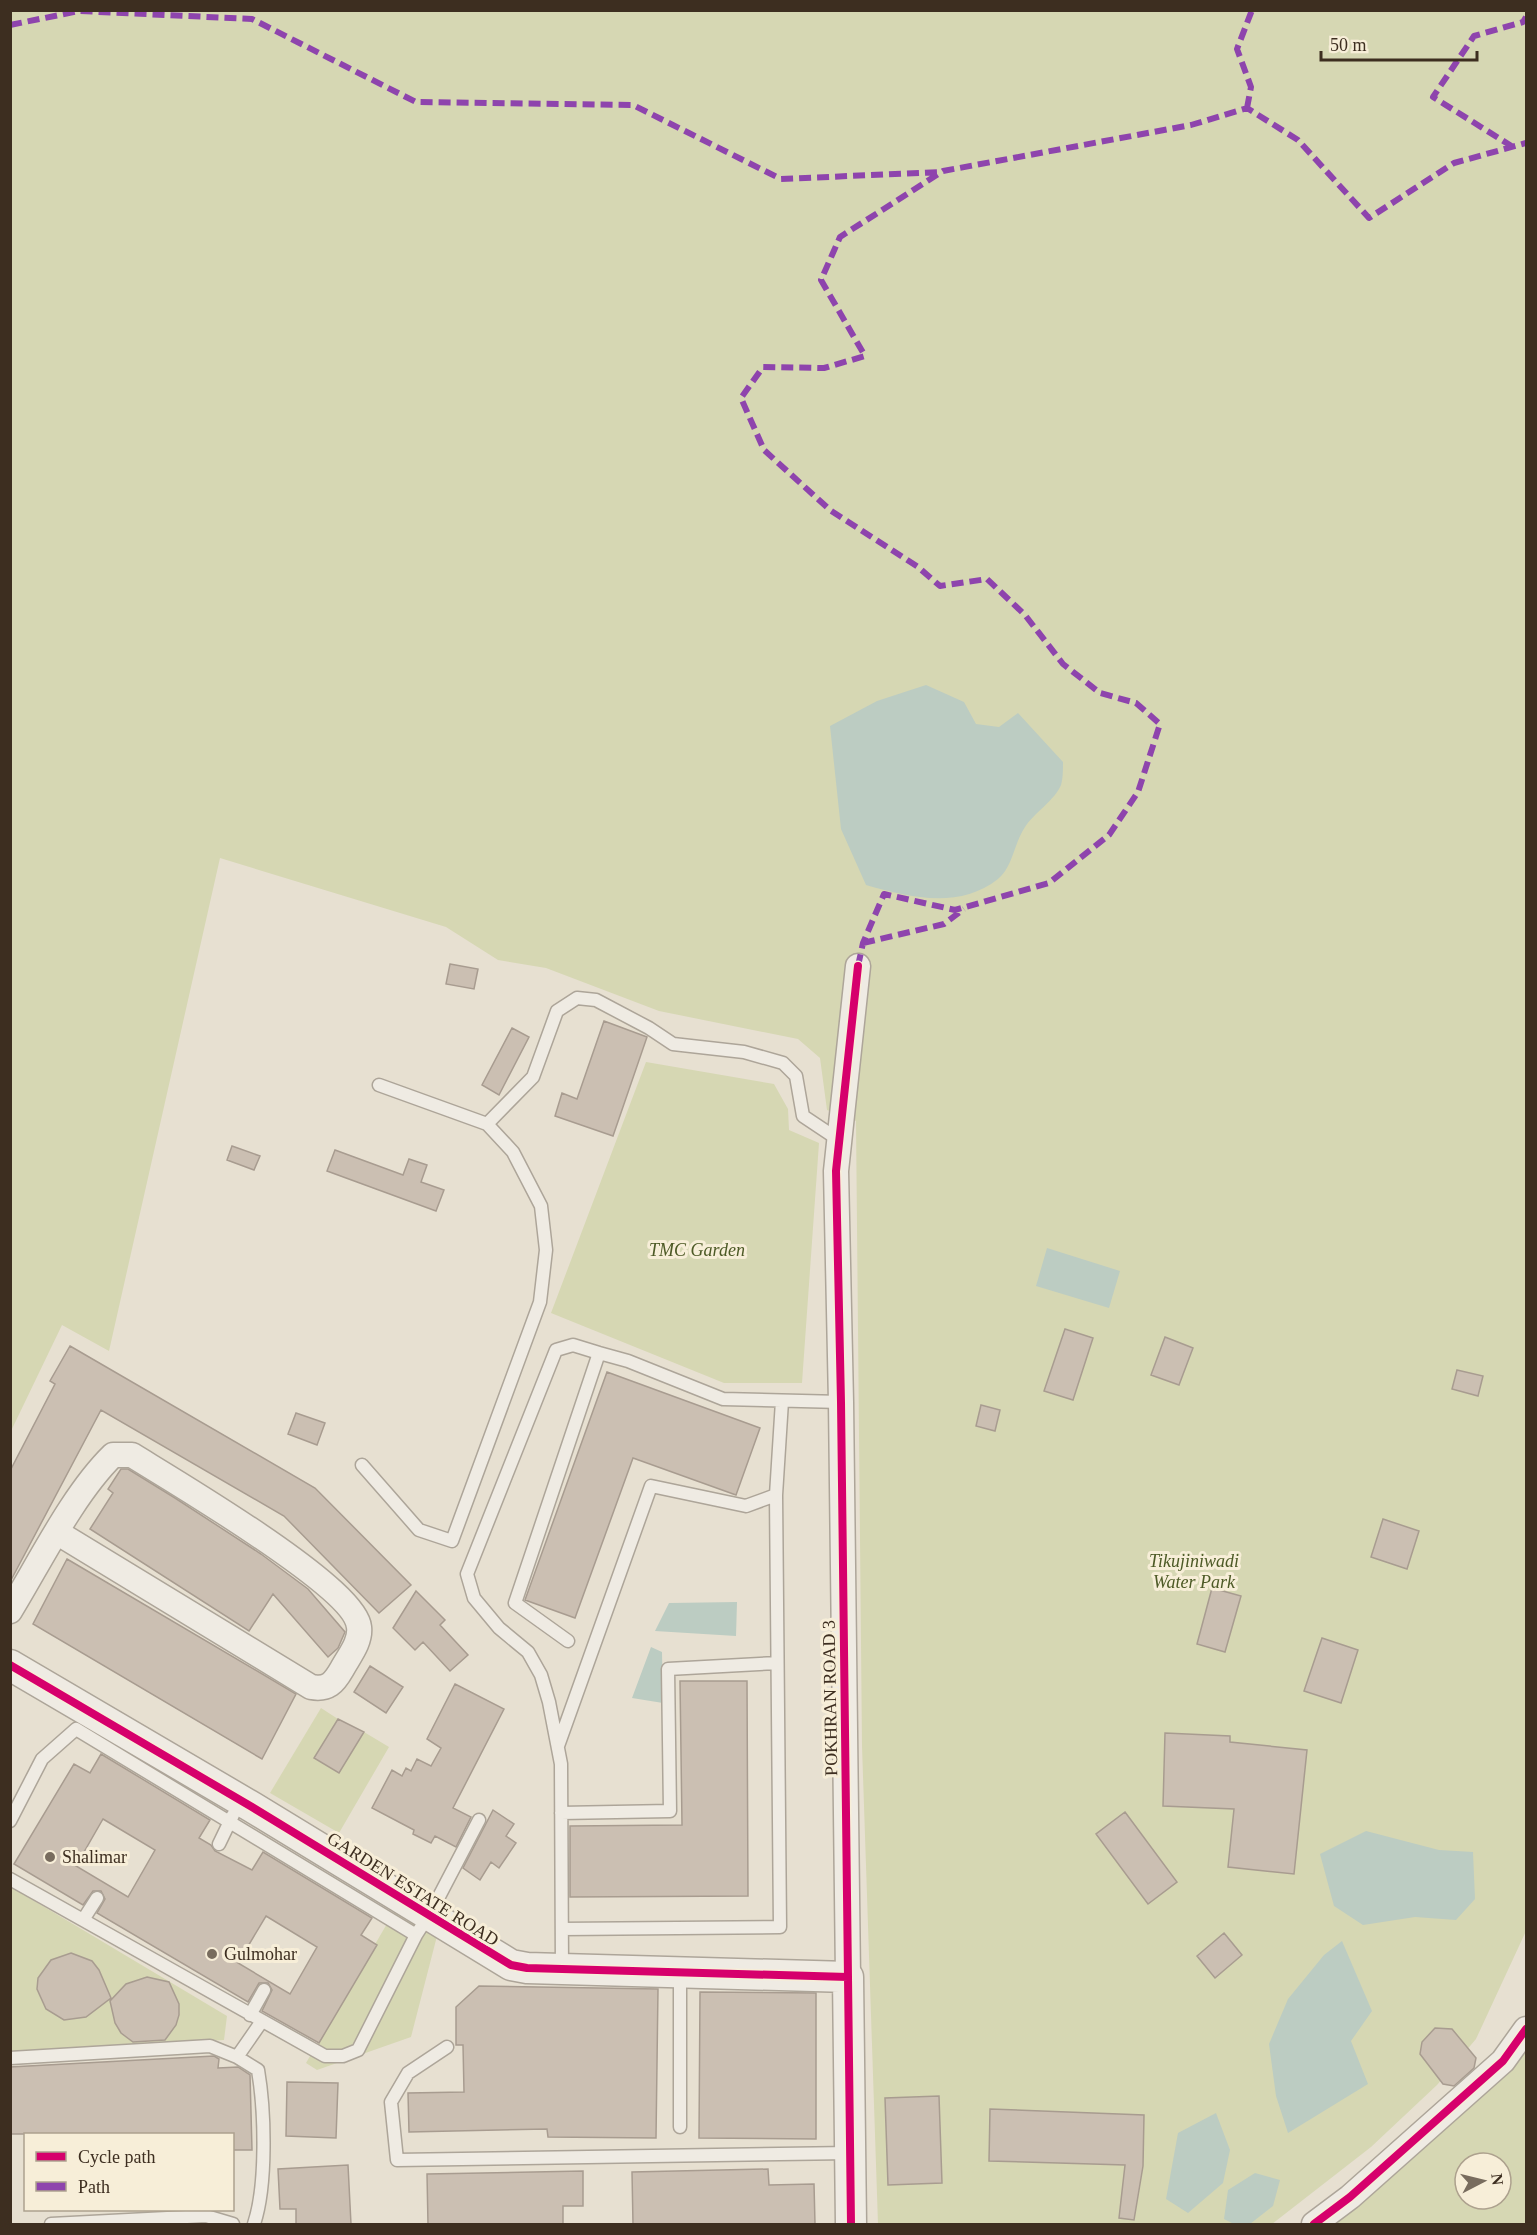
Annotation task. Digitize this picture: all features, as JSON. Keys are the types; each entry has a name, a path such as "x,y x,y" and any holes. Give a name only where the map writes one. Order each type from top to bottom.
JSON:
{"street":[{"name":"POKHRAN ROAD 3","path":"851,2224 836,1172 858,966"},
{"path":"10,1611 58,1533 98,1470 113,1455 132,1455 301,1562 352,1612 359,1626 358,1640 334,1683 323,1689 311,1687 58,1533"},
{"name":"GARDEN ESTATE ROAD","path":"10,1665 236,1811 422,1926 511,1965 562,1969 848,1977"},
{"path":"1314,2224 1350,2197 1503,2061 1527,2029"}],"lane":[{"path":"487,1124 533,1077 557,1011 577,998 596,1000 649,1028 673,1044 744,1052 783,1063 796,1076 803,1116 839,1140"},
{"path":"362,1465 419,1530 452,1541 540,1302 546,1250 541,1206 513,1152 487,1124 379,1085"},
{"path":"562,1969 561,1764 542,1676 528,1652 499,1628 474,1598 467,1574 556,1350 573,1345 628,1361 723,1399 841,1402"},
{"path":"568,1641 515,1603 599,1353"},
{"path":"562,1929 780,1927 776,1495 782,1401"},
{"path":"558,1746 651,1486 746,1506 776,1495"},
{"path":"561,1813 670,1811 668,1669 777,1663"},
{"path":"10,1821 42,1759 76,1729 236,1811 219,1844"},
{"path":"10,1879 325,2056 343,2056 358,2050 479,1820"},
{"path":"83,1920 97,1898"},
{"path":"680,1973 680,2127"},
{"path":"250,2014 264,1990"},
{"path":"237,2057 262,2021"},
{"path":"10,2058 210,2046 237,2057 258,2070 262,2092 261,2203 254,2224"},
{"path":"447,2047 408,2073 391,2102 398,2160 850,2153"},
{"path":"51,2224 206,2216 233,2224"}],"green space":[{"name":"Tikujiniwadi Water Park","path":"11,11 1526,11 1526,1931 1476,2039 1437,2085 1371,2147 1272,2224 878,2224 862,1746 856,1121 827,1110 820,1058 798,1039 659,1011 546,968 498,960 446,927 220,858 109,1351 62,1325 11,1431"},
{"name":"TMC Garden","path":"646,1062 774,1084 788,1109 789,1130 819,1143 802,1383 724,1383 551,1313"},
{"path":"321,1708 338,1719 314,1758 364,1732 389,1747 339,1833 270,1793"},
{"path":"11,1887 227,2016 224,2040 11,2052"},
{"path":"395,1910 437,1936 411,2037 317,2070 306,2063"},
{"path":"1526,2050 1526,2224 1330,2224"}],"shaded area":[{"path":"926,685 964,702 976,724 999,727 1018,713 1063,762 1062,780 1058,791 1025,827 1003,874 983,889 950,898 916,897 866,885 841,829 830,726 877,701"},
{"path":"1047,1248 1120,1271 1109,1308 1036,1286"},
{"path":"737,1602 736,1636 655,1631 669,1603"},
{"path":"651,1647 662,1652 663,1703 632,1698"},
{"path":"1366,1831 1439,1850 1473,1852 1475,1899 1456,1920 1415,1917 1363,1925 1334,1906 1320,1854"},
{"path":"1342,1941 1372,2011 1351,2041 1368,2084 1288,2133 1276,2096 1269,2044 1288,1999 1324,1955"},
{"path":"1216,2113 1230,2150 1223,2183 1188,2213 1166,2199 1178,2133"},
{"path":"1255,2173 1280,2180 1273,2206 1250,2224 1234,2224 1224,2219 1228,2190"}],"building":[{"path":"450,964 478,969 474,989 446,984"},
{"path":"604,1021 647,1037 613,1136 555,1116 562,1093 577,1099"},
{"path":"512,1028 529,1037 499,1095 482,1085"},
{"path":"232,1146 260,1156 254,1170 227,1160"},
{"path":"335,1150 403,1175 409,1159 427,1165 421,1182 444,1190 436,1211 327,1171"},
{"path":"1065,1329 1093,1338 1073,1400 1044,1391"},
{"path":"1165,1337 1193,1348 1179,1385 1151,1375"},
{"path":"70,1346 315,1488 411,1585 379,1613 284,1516 101,1410 10,1582 10,1471 55,1384 50,1381"},
{"path":"1457,1370 1483,1376 1478,1396 1452,1389"},
{"path":"607,1372 760,1428 736,1495 633,1458 575,1618 525,1600"},
{"path":"981,1405 1000,1410 995,1431 976,1426"},
{"path":"296,1413 325,1423 317,1445 288,1434"},
{"path":"121,1469 128,1469 175,1498 261,1554 308,1589 345,1632 338,1648 328,1657 273,1594 249,1631 90,1529 113,1493 108,1489"},
{"path":"1383,1519 1419,1531 1407,1569 1371,1557"},
{"path":"67,1559 296,1694 262,1759 33,1624"},
{"path":"1212,1588 1241,1596 1225,1652 1197,1644"},
{"path":"416,1591 445,1620 440,1625 468,1655 450,1671 423,1642 415,1650 393,1628"},
{"path":"1322,1638 1358,1650 1341,1703 1304,1691"},
{"path":"370,1666 403,1687 386,1713 354,1692"},
{"path":"680,1681 747,1681 748,1896 570,1897 570,1826 682,1825"},
{"path":"455,1684 504,1709 453,1808 471,1817 456,1847 435,1836 431,1843 413,1834 414,1830 372,1808 392,1770 402,1776 406,1768 411,1771 417,1759 431,1766 441,1748 427,1739"},
{"path":"338,1719 364,1732 339,1773 314,1758"},
{"path":"1165,1733 1230,1736 1230,1742 1307,1750 1294,1874 1228,1867 1234,1809 1163,1806"},
{"path":"101,1754 210,1820 199,1838 211,1845 215,1851 252,1870 263,1852 372,1918 361,1935 377,1945 319,2043 262,2011 272,1990 268,1983 259,1983 248,2002 97,1913 105,1899 101,1891 93,1891 83,1905 14,1864 74,1764 90,1773","holes":["103,1819 155,1850 128,1897 76,1866","266,1916 317,1947 290,1994 238,1963"]},
{"path":"493,1810 514,1824 506,1836 516,1843 499,1868 491,1862 480,1880 463,1868"},
{"path":"1125,1812 1177,1882 1148,1904 1096,1834"},
{"path":"1224,1933 1242,1955 1215,1978 1197,1956"},
{"path":"71,1953 92,1961 99,1970 111,1998 86,2017 64,2020 46,2009 37,1989 38,1978 51,1960"},
{"path":"147,1977 169,1982 179,2004 179,2015 176,2025 165,2040 133,2042 121,2033 115,2023 110,2001 126,1984"},
{"path":"479,1986 658,1989 656,2138 548,2137 547,2129 409,2132 408,2093 464,2092 463,2045 456,2045 456,2007"},
{"path":"700,1992 816,1993 816,2139 699,2138"},
{"path":"1435,2028 1452,2029 1476,2058 1474,2068 1454,2086 1443,2084 1420,2054 1422,2042"},
{"path":"214,2056 219,2059 218,2068 238,2067 250,2075 252,2150 234,2150 234,2133 10,2134 10,2067"},
{"path":"287,2082 338,2083 336,2138 286,2136"},
{"path":"939,2096 942,2183 888,2185 885,2098"},
{"path":"990,2109 1144,2115 1143,2166 1134,2220 1119,2218 1125,2165 989,2161"},
{"path":"348,2165 351,2224 296,2224 296,2209 280,2209 278,2169"},
{"path":"768,2169 769,2185 814,2184 815,2224 633,2224 632,2172"},
{"path":"583,2171 583,2206 563,2206 563,2224 428,2224 427,2174"}],"marked path":[{"path":"1247,108 1251,87 1237,49 1252,10"},
{"path":"10,25 79,11 252,19 416,102 633,105 781,179 941,172"},
{"path":"1513,147 1433,97 1474,36 1523,22 1526,17"},
{"path":"858,966 863,943 884,894 955,910 1049,883 1109,835 1138,792 1160,724 1136,703 1100,693 1063,664 1025,615 987,579 940,586 918,567 830,510 764,450 741,398 763,367 824,368 865,356 821,280 840,237 943,171 1191,125 1247,108 1298,140 1369,218 1454,163 1526,143"},
{"path":"863,943 944,924 964,909"}],"cycle path":[{"path":"851,2224 836,1171 858,966"},
{"path":"10,1665 252,1807 511,1965 527,1968 848,1977"},
{"path":"1314,2224 1350,2197 1503,2061 1526,2029"}],"place":[{"name":"Shalimar","path":"50,1857"},
{"name":"Gulmohar","path":"212,1954"}]}
